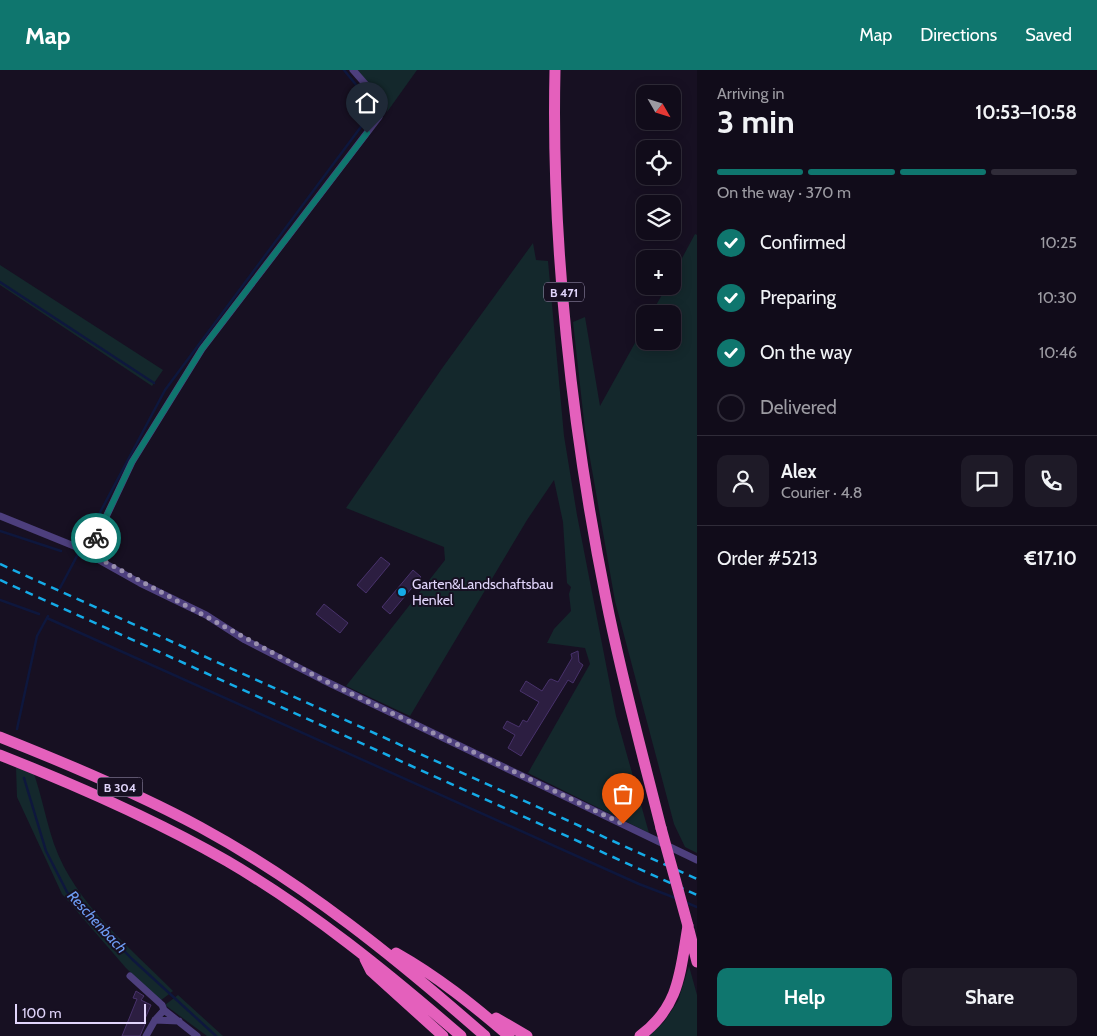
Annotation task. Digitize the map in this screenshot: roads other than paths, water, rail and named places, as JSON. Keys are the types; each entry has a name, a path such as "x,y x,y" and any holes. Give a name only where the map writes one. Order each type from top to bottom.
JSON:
{"highway":[{"name":"B 471","path":"555,70 556,170 561,265 574,398 606,602 697,962"},
{"name":"B 304","path":"0,737 98,776 199,826 282,877 371,939 485,1036"},
{"name":"B 304","path":"0,755 92,791 192,841 273,890 361,952 461,1036"},
{"path":"688,926 697,943"},
{"path":"640,1036 662,1016 671,1002 678,984 688,926"},
{"path":"371,939 422,967 475,1006 509,1036"},
{"path":"361,952 372,971 443,1036"},
{"path":"475,1006 527,1036"}],"street":[{"path":"86,552 132,462 202,349 379,117 382,108 375,95 353,70"},
{"path":"0,516 74,546 323,680 697,860"},
{"path":"130,976 162,1005 164,1010 197,1036"},
{"path":"146,1036 155,1020 164,1010"},
{"path":"155,1020 180,1021"}],"waterway":[{"name":"Reschenbach","path":"60,588 165,390 375,108 344,70"},
{"path":"0,282 154,383"},
{"path":"0,531 61,551"},
{"path":"0,600 39,614"},
{"name":"Reschenbach","path":"17,729 37,636 48,616"},
{"path":"47,618 639,884 678,899"},
{"name":"Reschenbach","path":"24,778 46,851 67,892 132,959 216,1036"},
{"path":"685,902 697,907"}],"railway":[{"path":"0,564 697,879"},
{"path":"0,580 697,895"}],"place":[{"name":"Garten&Landschaftsbau Henkel","path":"402,592"}]}
